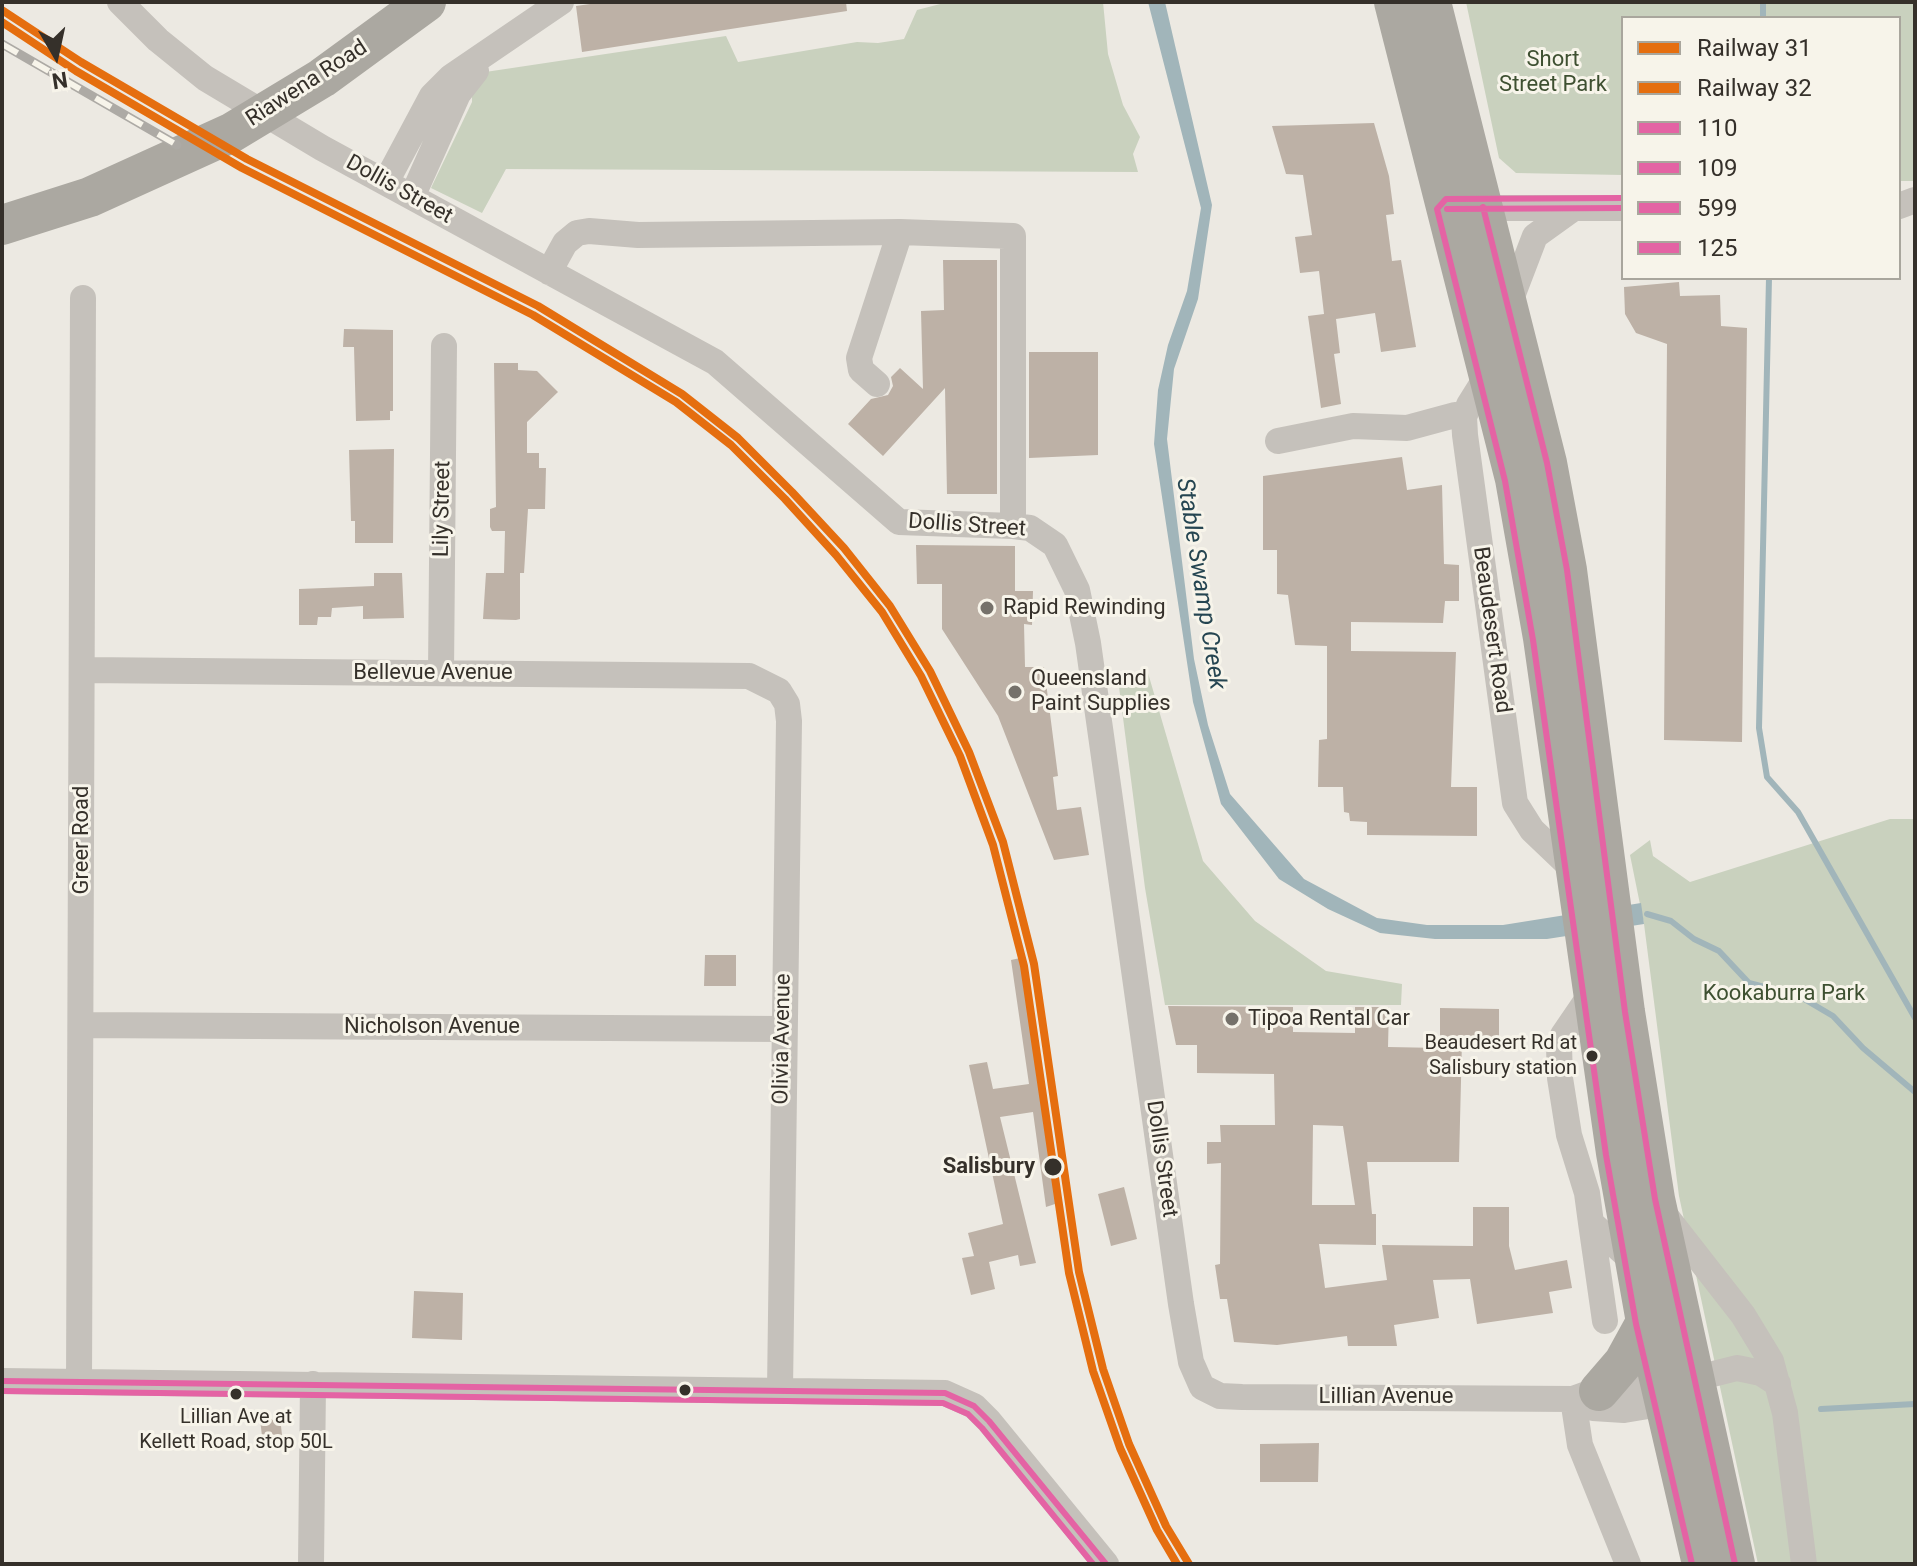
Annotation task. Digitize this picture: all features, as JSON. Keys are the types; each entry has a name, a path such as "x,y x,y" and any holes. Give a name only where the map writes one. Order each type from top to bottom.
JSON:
{"highway":[{"name":"Riawena Road","path":"289,84 383,2"},
{"name":"Riawena Road","path":"2,225 66,205 130,167 189,126 289,84 426,2"},
{"path":"1394,2 1465,208 1507,310 1547,463 1567,570 1586,872"},
{"path":"1431,2 1489,373 1531,561 1586,872 1634,1262 1646,1322 1680,1391 1735,1564"},
{"name":"Riawena Road","path":"2,199 130,167"},
{"path":"1599,975 1655,1199 1702,1564"},
{"path":"1586,1395 1624,1362 1646,1322"}],"street":[{"name":"Dollis Street","path":"120,2 158,40 205,78 322,148 715,362 899,522 1030,528 1055,545 1065,558 1083,617 1181,1304 1191,1362 1202,1387"},
{"path":"386,182 432,96 451,77 562,2"},
{"path":"412,197 458,94 472,74 562,2"},
{"path":"1465,208 1621,208"},
{"path":"1507,310 1535,236 1574,208"},
{"path":"549,272 565,243 577,233 589,231 638,235 900,232 1013,236 1013,526"},
{"path":"877,384 861,370 859,358 900,232"},
{"name":"Greer Road","path":"79,1382 83,298"},
{"name":"Lily Street","path":"441,672 444,346"},
{"path":"1278,441 1353,426 1407,428 1455,415 1464,417 1489,373"},
{"name":"Beaudesert Road","path":"1464,417 1515,803 1532,830 1586,872"},
{"name":"Bellevue Avenue","path":"83,670 749,676 779,691"},
{"name":"Olivia Avenue","path":"779,691 787,704 789,721 780,1389"},
{"path":"1599,975 1569,1022 1559,1046 1559,1062 1569,1135 1587,1193 1605,1321"},
{"name":"Nicholson Avenue","path":"81,1025 783,1029"},
{"path":"1655,1199 1684,1242 1759,1338 1778,1384 1804,1564"},
{"path":"1591,1223 1634,1262"},
{"path":"1680,1391 1724,1369 1749,1369 1778,1384"},
{"path":"2,1381 935,1391 956,1395 974,1406 989,1421 1106,1564"},
{"path":"311,1564 313,1384"},
{"name":"Lillian Avenue","path":"1202,1387 1220,1396 1242,1397 1586,1395 1680,1391"},
{"path":"1586,1395 1580,1445 1628,1564"}],"green space":[{"path":"948,2 1103,2 1108,54 1123,105 1140,137 1133,154 1138,172 506,169 482,213 431,188 472,102 472,74 726,36 738,62 857,42 878,43 904,39 917,10"},
{"name":"Short Street Park","path":"1466,2 1915,2 1915,181 1901,181 1901,16 1621,16 1621,175 1516,173 1499,158"},
{"path":"1148,673 1203,861 1255,921 1326,971 1402,984 1401,1005 1165,1005 1145,888 1118,679"},
{"name":"Kookaburra Park","path":"1890,819 1915,819 1915,1564 1758,1564 1679,1196 1644,924 1630,855 1650,840 1653,856 1690,882"}],"shaded area":[{"path":"1148,2 1165,2 1212,205 1198,299 1174,369 1167,439 1194,659 1208,725 1230,794 1304,879 1377,918 1427,925 1503,925 1641,903 1644,924 1547,939 1435,939 1380,933 1328,909 1279,879 1221,804 1193,702 1154,444 1158,390 1168,345 1187,291 1201,208"}],"building":[{"path":"604,2 846,2 847,11 582,52 576,6"},
{"path":"1374,123 1389,176 1394,214 1386,215 1392,261 1401,260 1416,347 1381,352 1375,313 1336,319 1340,353 1334,354 1341,404 1321,408 1308,316 1324,314 1319,271 1300,273 1295,237 1312,235 1303,175 1286,174 1272,126"},
{"path":"943,260 997,260 997,494 947,494 945,388 883,456 848,424 871,399 888,395 893,386 891,377 900,368 923,389 921,311 944,310"},
{"path":"1679,282 1680,296 1720,295 1721,326 1747,328 1742,742 1664,740 1667,344 1636,333 1625,314 1624,287"},
{"path":"344,329 393,330 393,411 390,411 390,420 356,421 354,347 343,347"},
{"path":"1029,352 1098,352 1098,455 1029,458"},
{"path":"494,363 518,363 518,370 537,371 558,392 527,422 527,453 539,453 539,468 546,468 545,509 528,509 524,573 520,573 520,619 516,620 483,619 486,573 504,573 505,531 492,531 490,527 490,509 496,507"},
{"path":"394,449 393,543 355,543 355,521 351,521 349,450"},
{"path":"1402,457 1407,490 1442,485 1444,564 1459,565 1459,601 1445,601 1443,623 1351,622 1351,651 1456,652 1451,787 1477,787 1477,836 1367,835 1367,822 1350,821 1349,813 1344,812 1343,787 1318,787 1319,740 1327,739 1327,646 1295,645 1288,595 1277,594 1277,550 1263,550 1263,476"},
{"path":"916,545 1015,546 1015,591 1033,591 1032,625 1024,624 1025,667 1044,667 1058,776 1053,777 1057,810 1081,807 1089,855 1054,860 998,716 942,629 942,584 917,584"},
{"path":"374,573 402,573 404,618 363,619 363,606 332,608 331,617 318,617 317,625 299,625 299,589 374,586"},
{"path":"705,955 736,955 736,986 704,986"},
{"path":"1025,957 1061,1202 1046,1207 1033,1112 1000,1117 1036,1263 1020,1266 1018,1255 989,1262 995,1289 971,1295 962,1258 974,1256 968,1233 1003,1224 969,1065 987,1062 993,1089 1029,1084 1011,960"},
{"path":"1168,1006 1293,1007 1293,1032 1355,1033 1355,1007 1389,1007 1388,1047 1440,1048 1440,1008 1499,1009 1499,1040 1462,1040 1459,1162 1367,1162 1372,1214 1376,1214 1376,1245 1319,1244 1325,1288 1387,1280 1382,1245 1473,1246 1473,1207 1509,1207 1509,1246 1515,1270 1567,1260 1572,1288 1549,1292 1553,1313 1477,1324 1470,1279 1433,1280 1439,1318 1394,1325 1397,1346 1348,1346 1347,1336 1277,1345 1234,1342 1227,1299 1220,1299 1215,1265 1220,1264 1221,1163 1207,1164 1207,1142 1221,1142 1220,1125 1275,1125 1274,1074 1197,1073 1197,1045 1176,1045","holes":["1313,1125 1343,1126 1355,1205 1312,1205"]},
{"path":"1124,1187 1137,1239 1111,1246 1098,1194"},
{"path":"414,1291 463,1293 462,1340 412,1338"},
{"path":"259,1410 281,1426 283,1444 263,1445"},
{"path":"1319,1443 1318,1482 1260,1482 1260,1444"}],"waterway":[{"path":"1763,2 1763,16"},
{"path":"1769,280 1759,728 1767,777 1798,812 1915,1018"},
{"name":"Stable Swamp Creek","path":"1647,914 1671,921 1694,939 1719,951 1749,983 1799,996 1833,1016 1863,1048 1915,1092"},
{"path":"1821,1409 1915,1404"}],"railway":[{"path":"2,44 177,145"}],"rail line":[{"name":"31","path":"2,10 81,62 247,159 538,306 682,394 738,438 792,492 844,548 890,606 930,671 969,752 1003,842 1034,964 1079,1272 1103,1369 1129,1444 1166,1526 1189,1564"},
{"name":"32","path":"2,22 76,71 242,168 533,315 676,402 731,445 785,499 882,612 921,676 960,756 993,845 1024,966 1069,1273 1093,1371 1120,1448 1157,1530 1177,1564"}],"transit line":[{"name":"109","path":"1621,198 1446,199 1437,209 1505,481 1533,640 1606,1155 1636,1324 1692,1564"},
{"name":"110","path":"1483,207 1547,463 1567,570 1625,1012 1655,1199 1735,1564"},
{"name":"110","path":"1447,209 1621,208"},
{"name":"599","path":"2,1381 945,1393 974,1406 989,1421 1106,1564"},
{"name":"125","path":"2,1391 943,1403 968,1414 982,1428 1093,1564"}],"place":[{"name":"Rapid Rewinding","path":"987,608"},
{"name":"Queensland Paint Supplies","path":"1015,692"},
{"name":"Tipoa Rental Car","path":"1232,1019"},
{"name":"Beaudesert Rd at Salisbury station","path":"1592,1056"},
{"name":"Salisbury","path":"1053,1167"},
{"name":"Lillian Ave at Kellett Road, stop 50L","path":"236,1394"}]}
